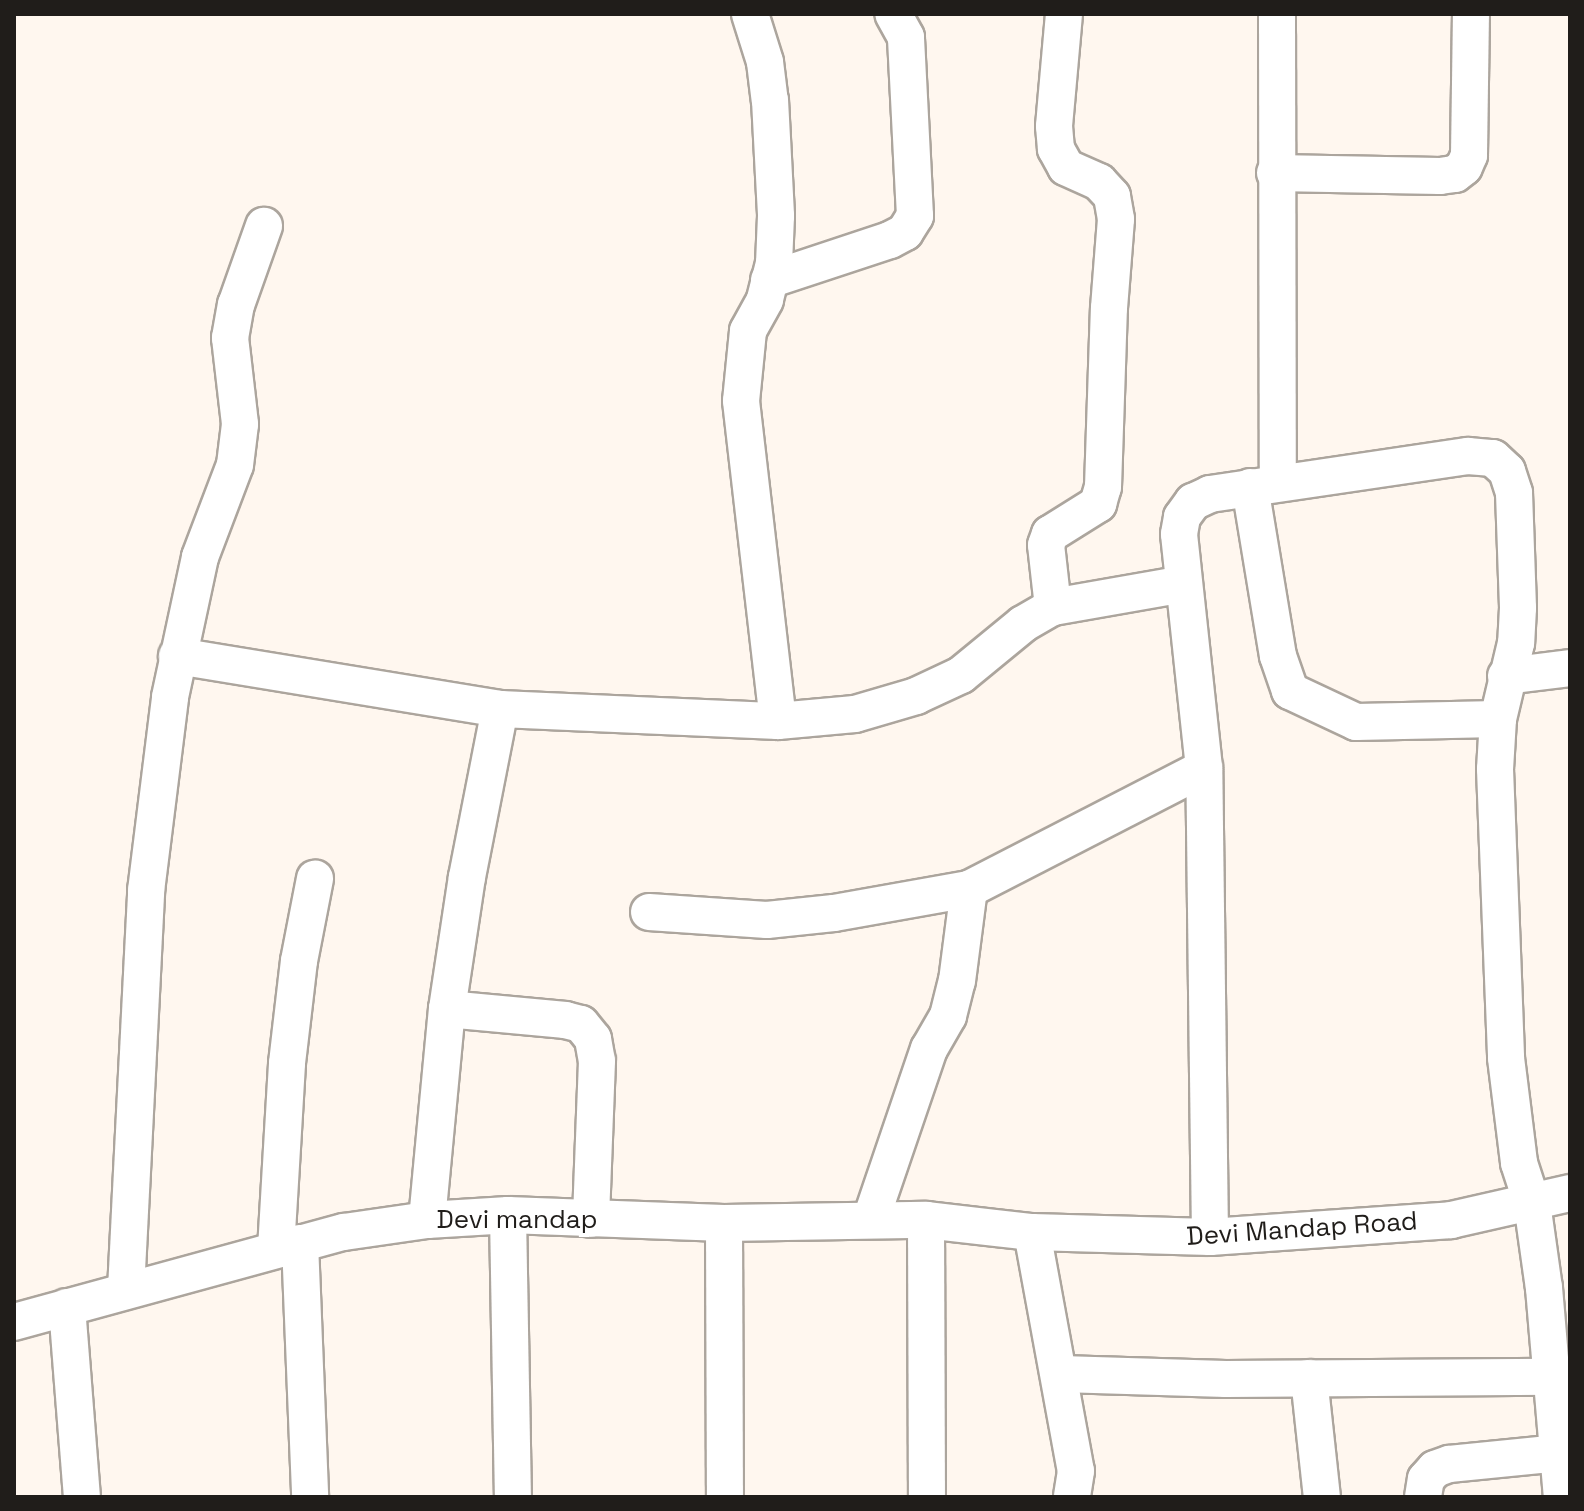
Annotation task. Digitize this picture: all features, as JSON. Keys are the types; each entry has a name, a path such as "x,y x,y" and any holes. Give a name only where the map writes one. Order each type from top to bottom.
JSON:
{"street":[{"path":"750,14 765,62 770,100 776,216 774,263 765,300 748,331 741,401 778,721"},
{"path":"769,280 890,240 905,232 915,216 917,192 906,37 893,14"},
{"path":"1053,607 1046,545 1050,534 1098,504 1103,487 1109,308 1116,219 1112,196 1099,182 1066,167 1056,149 1054,126 1064,14"},
{"path":"1277,14 1264,485 1278,656 1290,691 1356,722 1498,719"},
{"path":"1275,173 1440,176 1455,174 1464,167 1469,155 1471,14"},
{"path":"126,1290 146,891 177,656 200,557 235,465 240,424 230,338 236,305 264,226"},
{"path":"1210,1237 1204,768 1179,534 1182,517 1193,502 1210,494 1468,456 1493,458 1507,471 1514,493 1518,608 1516,643 1498,719 1495,769 1506,1058 1519,1163 1532,1203 1553,1377 1562,1497"},
{"path":"177,656 500,709 778,721 855,714 916,696 961,675 1023,624 1053,607 1184,584"},
{"path":"1506,676 1570,668"},
{"path":"427,1220 447,1009 467,877 500,709"},
{"path":"649,912 767,920 834,913 969,889 1204,768"},
{"path":"310,1497 288,1246 287,1063 299,961 315,879"},
{"path":"871,1219 929,1049 948,1016 957,981 969,889"},
{"path":"447,1009 565,1020 581,1024 593,1039 597,1061 591,1219"},
{"name":"Devi Mandap Road","path":"1032,1232 1210,1237 1451,1220 1570,1193"},
{"path":"508,1215 513,1497"},
{"name":"Devi mandap","path":"14,1322 288,1246 427,1220 508,1215 724,1223 926,1220 1032,1232"},
{"path":"926,1220 927,1497"},
{"path":"724,1223 725,1497"},
{"path":"1032,1232 1061,1374 1076,1471 1072,1497"},
{"path":"67,1307 82,1497"},
{"path":"1061,1374 1309,1378 1553,1377"},
{"path":"1309,1378 1322,1497"},
{"path":"1423,1497 1426,1479 1435,1469 1449,1464 1559,1453"}]}
